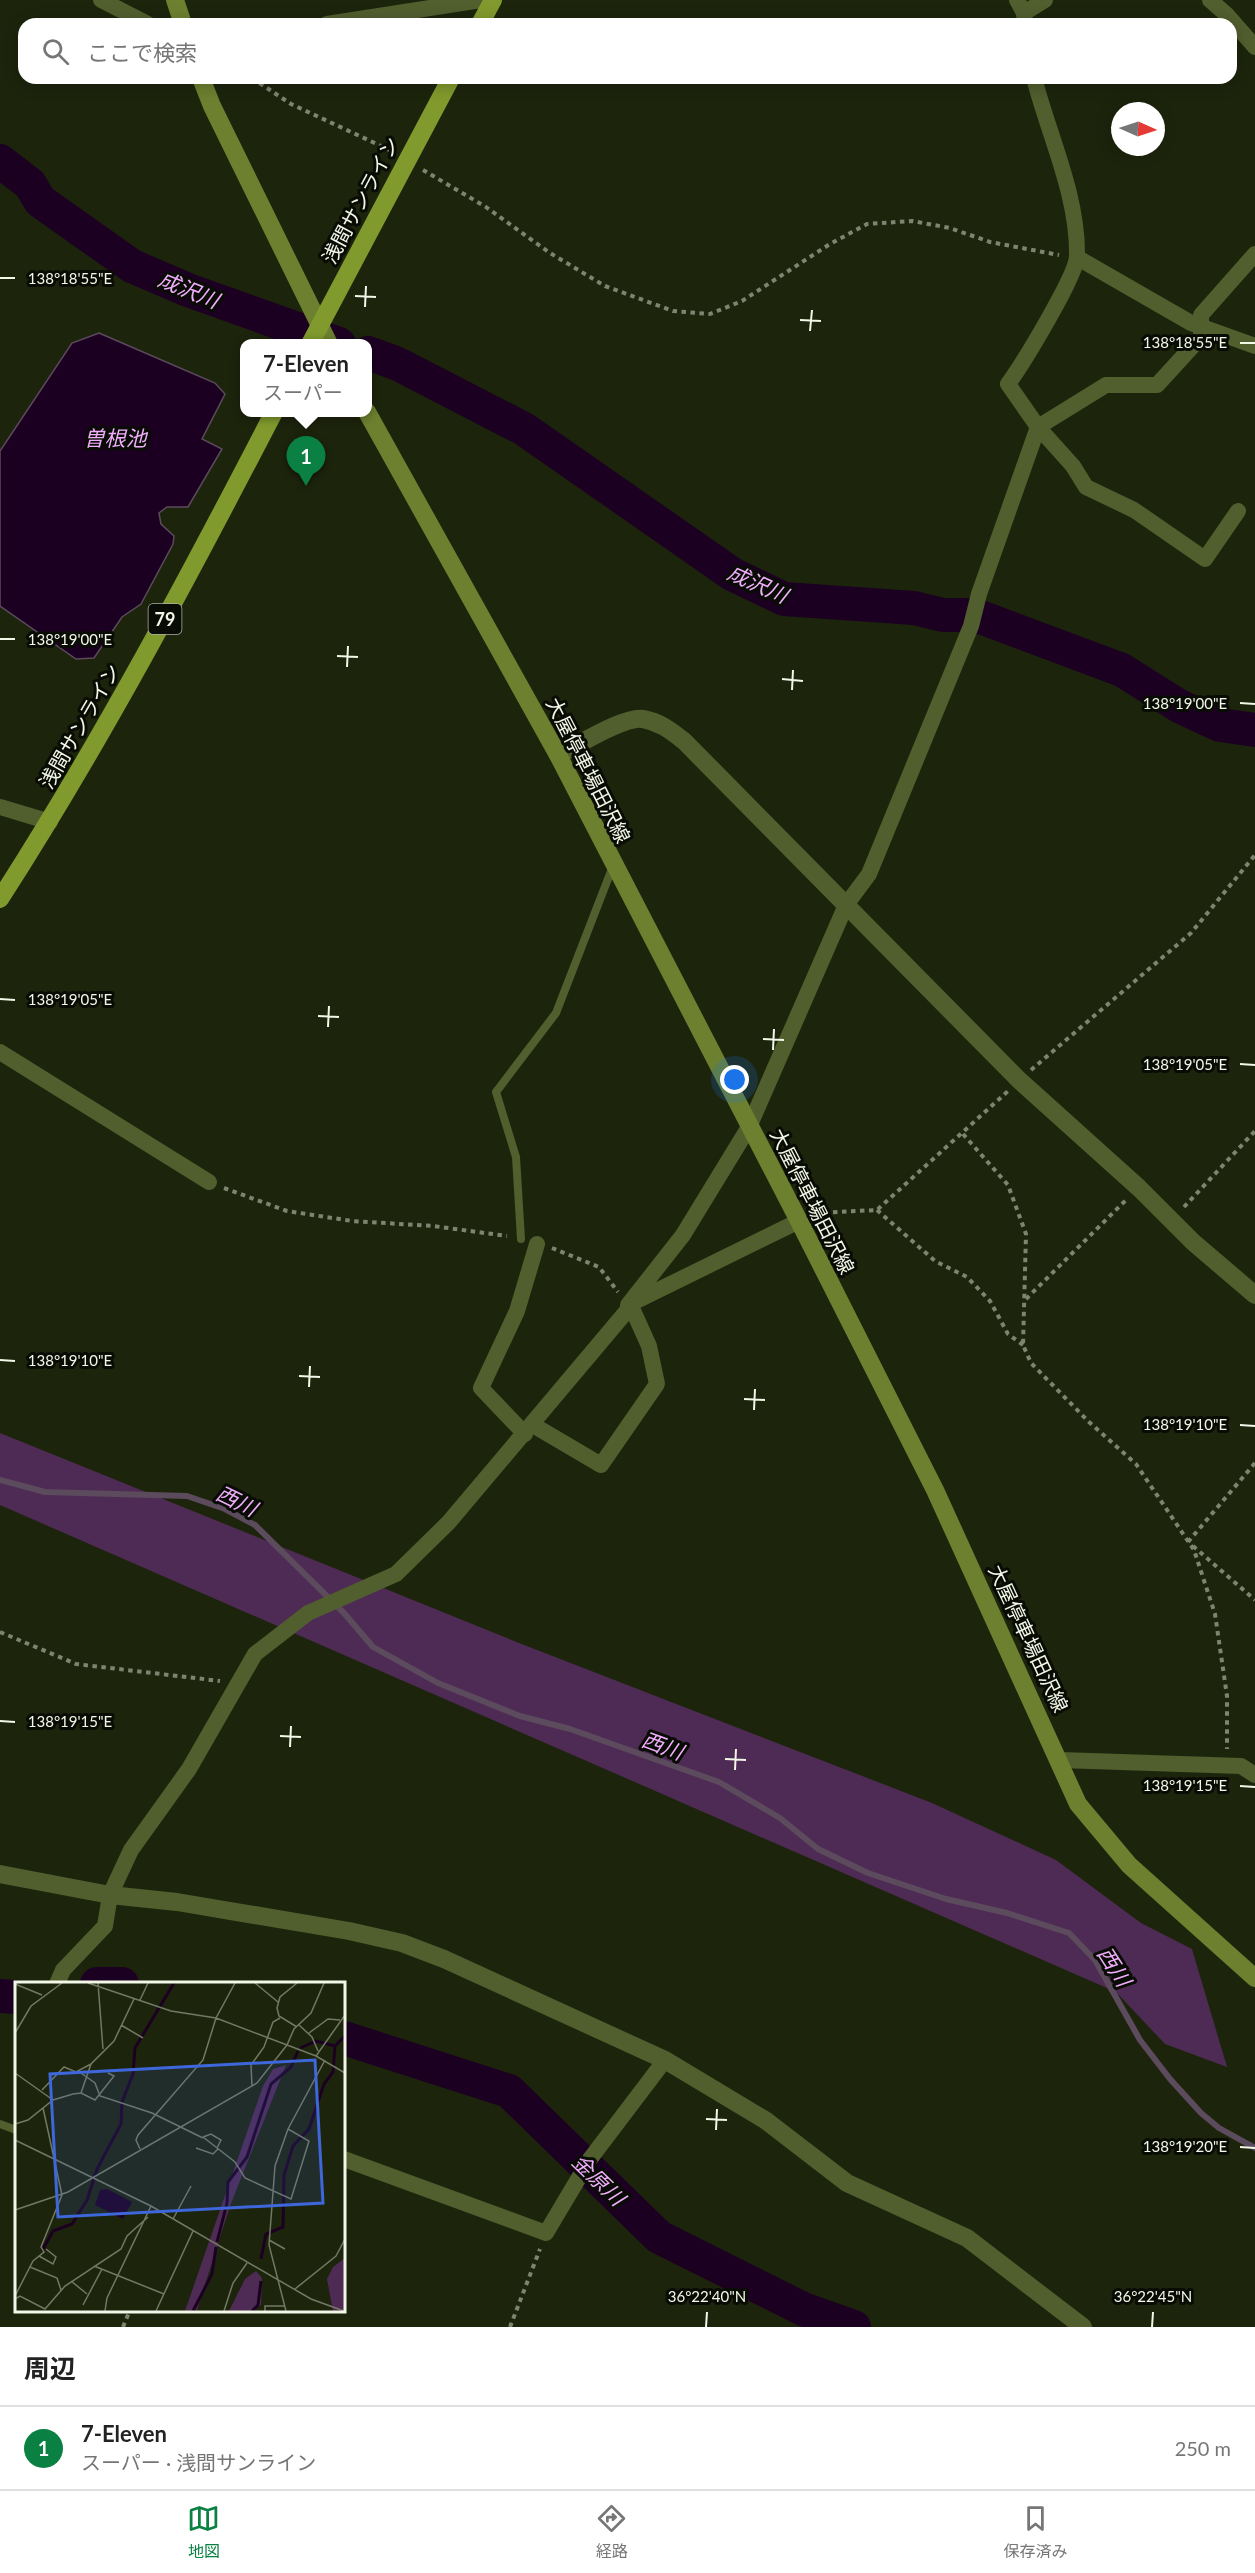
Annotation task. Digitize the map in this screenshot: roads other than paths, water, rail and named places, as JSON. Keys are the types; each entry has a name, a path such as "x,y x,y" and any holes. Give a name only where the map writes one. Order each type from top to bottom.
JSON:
{"main road":[{"path":"175,0 181,18"},
{"path":"483,18 493,0"},
{"path":"203,84 326,339"},
{"name":"浅間サンライン","path":"312,339 448,84"},
{"name":"浅間サンライン","path":"0,899 50,822 122,699 271,417"},
{"name":"大屋停車場田沢線","path":"370,417 558,755 799,1221 935,1490 1060,1760 1078,1804 1129,1865 1255,1978"}],"street":[{"path":"101,0 136,18"},
{"path":"366,18 481,0"},
{"path":"1022,12 1045,0"},
{"path":"1210,0 1230,18"},
{"path":"1237,26 1255,47"},
{"path":"1036,84 1070,196 1078,258 1043,329 1008,384 1038,427 1073,466 1086,487 1134,510 1205,559 1238,511"},
{"path":"58,1982 63,1970 105,1926 110,1895 131,1850 189,1769 255,1654 308,1613 396,1574 449,1522 529,1430 683,1235 749,1127 846,905 869,874 971,626 979,594 1038,427 1106,385 1156,385 1201,337 1201,315 1255,254"},
{"path":"1078,258 1200,327 1255,346"},
{"path":"558,755 619,724 641,719 664,726 684,741 1019,1080 1255,1295"},
{"path":"0,807 50,822"},
{"path":"0,1052 209,1182"},
{"path":"629,1306 799,1221"},
{"path":"529,1241 517,1311 481,1388 529,1430 601,1466 657,1384 649,1346 629,1306"},
{"path":"1060,1760 1241,1766 1255,1775"},
{"path":"0,1874 110,1895 177,1902 349,1931 402,1944 444,1959 665,2060 765,2120 847,2184 967,2238 1083,2327"},
{"path":"345,2159 546,2234 590,2159 665,2060"}],"lane":[{"path":"529,1241 516,1158 495,1092 556,1013 613,865"},
{"path":"0,2124 15,2130"}],"water":[{"name":"曽根池","path":"99,333 215,383 225,394 202,439 222,449 188,507 167,507 159,513 161,524 174,536 173,544 141,604 122,617 94,658 76,659 0,606 0,451 72,343"}],"waterway":[{"name":"成沢川","path":"0,161 30,184 40,201 132,266 188,290 325,339"},
{"name":"成沢川","path":"372,354 398,364 524,429 732,574 784,599 914,608 943,615 975,615 1122,670 1179,706 1220,725 1255,730"},
{"name":"西川","path":"0,1480 45,1492 187,1496 225,1509 255,1525 344,1613 373,1647 438,1683 520,1716 570,1729 719,1782 780,1818 818,1849 868,1873 946,1899 1007,1913 1069,1933 1095,1960 1140,2040 1170,2079 1201,2113 1219,2128 1255,2148"},
{"name":"金原川","path":"0,1996 15,1997"},
{"name":"金原川","path":"345,2038 509,2091 659,2237 803,2309 854,2327"}],"place":[{"name":"7-Eleven","path":"306,486"}]}
